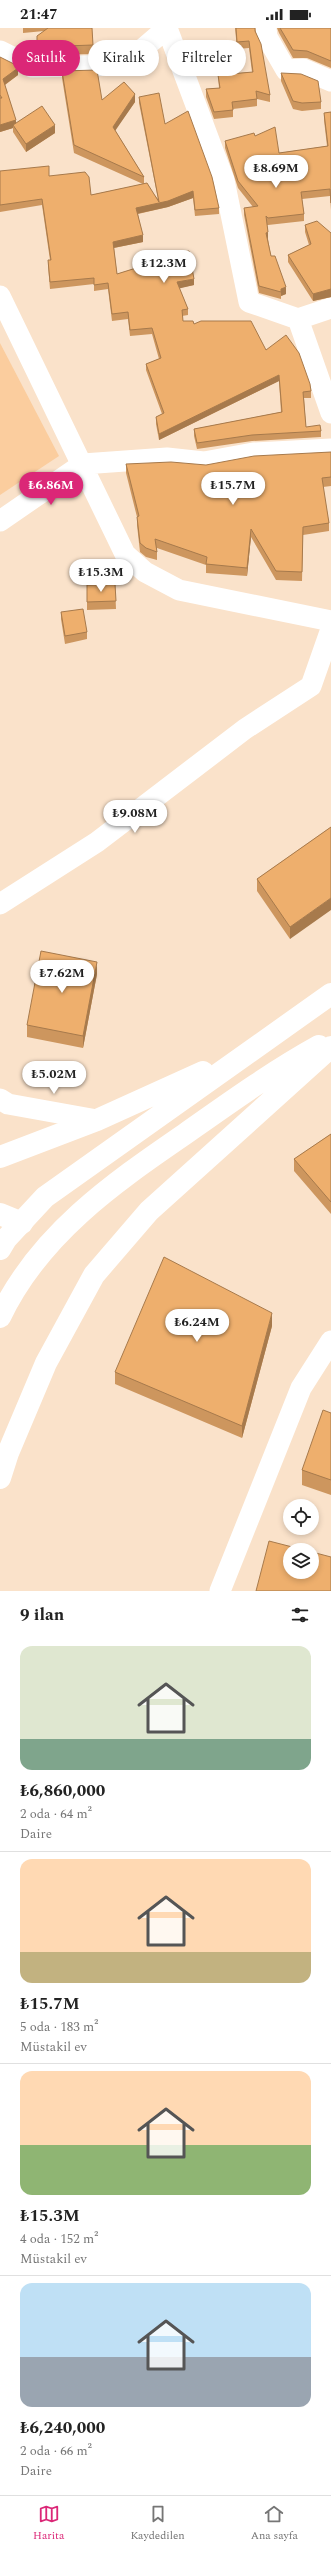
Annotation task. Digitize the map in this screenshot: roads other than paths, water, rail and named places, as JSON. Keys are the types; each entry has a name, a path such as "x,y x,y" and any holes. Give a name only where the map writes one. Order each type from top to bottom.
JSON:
{"main road":[{"path":"0,1249 45,1197 331,994"},
{"path":"0,1317 20,1281 31,1265 81,1211 121,1178 272,1072 331,1039"},
{"path":"0,1478 8,1453 46,1363 94,1275 149,1211 331,1047"},
{"path":"0,1157 97,1120 251,1050"},
{"path":"0,1214 22,1223 48,1245"},
{"path":"0,1253 31,1265"}],"street":[{"path":"0,51 32,67 124,65 167,28 224,180 249,302 298,319 331,308"},
{"path":"266,28 267,37 286,70 303,69 331,80"},
{"path":"0,296 83,464 125,554 145,572 180,590 331,621"},
{"path":"298,319 331,413"},
{"path":"0,521 83,464 167,458 204,462 253,453 331,449"},
{"path":"311,686 331,629"},
{"path":"0,904 97,842 245,729 331,674"},
{"path":"0,1099 8,1104 97,1120"},
{"path":"220,1591 301,1388 331,1341"}]}
